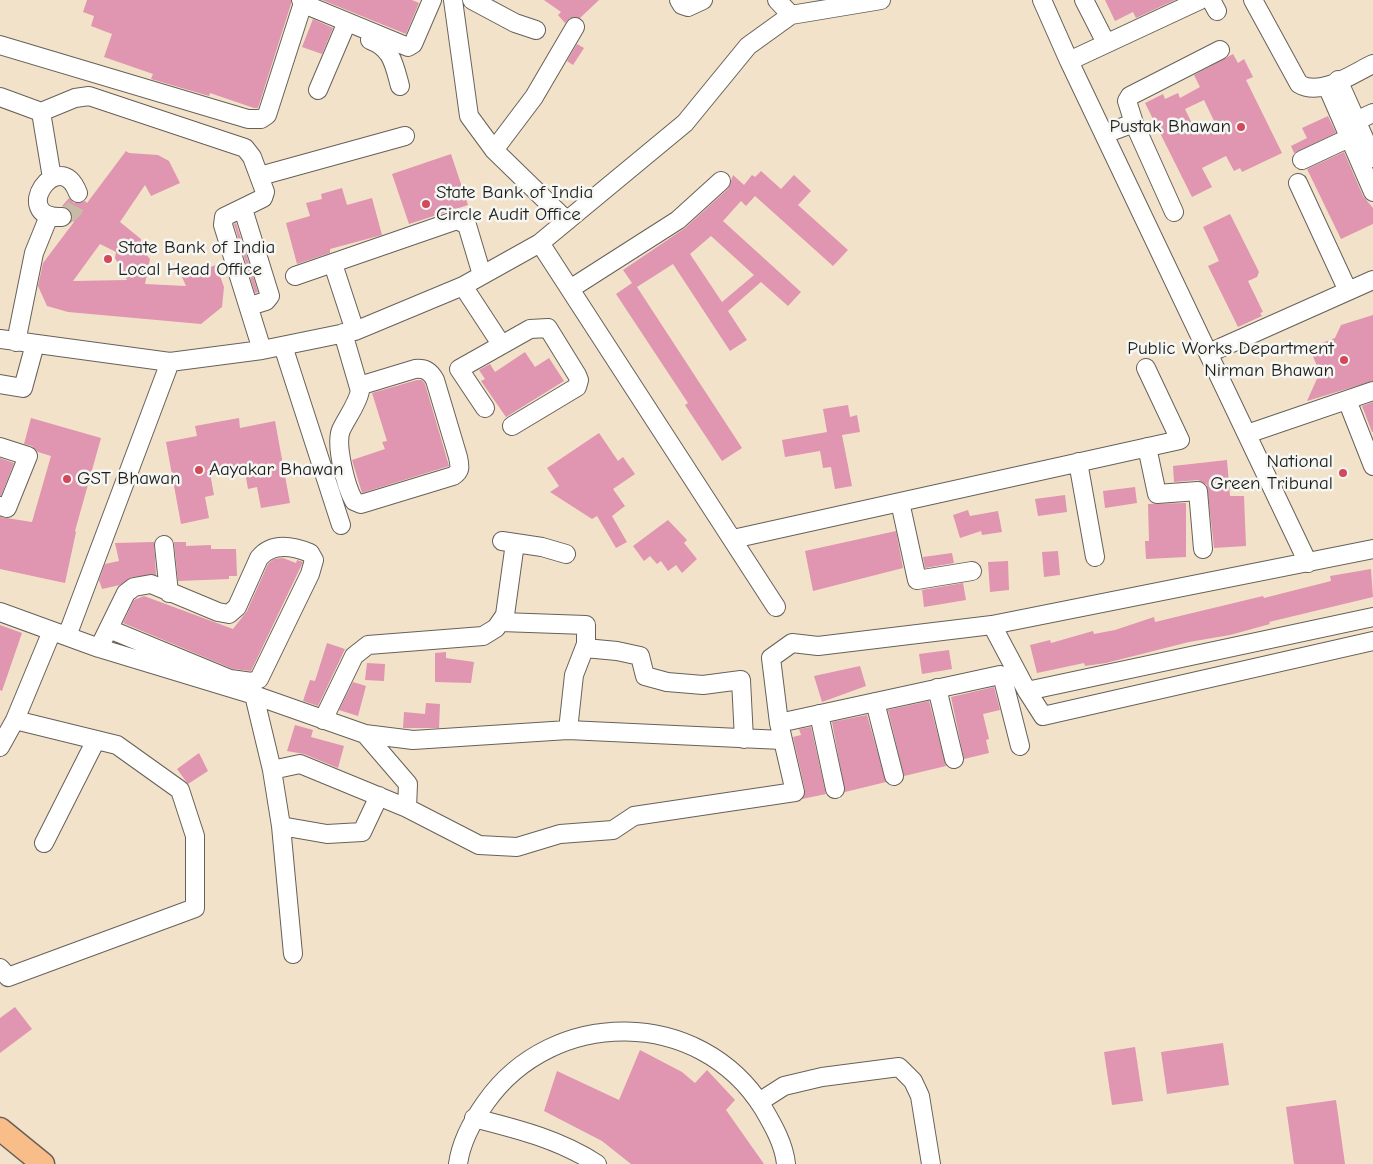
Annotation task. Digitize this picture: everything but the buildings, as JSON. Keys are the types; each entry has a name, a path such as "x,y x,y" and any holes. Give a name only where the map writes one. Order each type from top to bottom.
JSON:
{"main road":[{"path":"0,1129 42,1164"}],"street":[{"path":"345,26 408,47 413,44 432,0"},
{"path":"453,0 469,116 494,150 567,221"},
{"path":"472,0 515,24 536,30"},
{"path":"679,0 682,5 688,7 703,0"},
{"path":"777,0 791,15"},
{"path":"78,193 76,187 66,179 52,178 41,186 38,193 40,206 55,216 34,253 8,341 170,362 262,350 349,332 463,286 540,243 685,123 748,46 791,15 880,0"},
{"path":"1042,0 1069,61 1308,563"},
{"path":"1084,0 1106,43"},
{"path":"1069,61 1200,0"},
{"path":"1253,0 1299,84 1308,89 1319,89 1373,64"},
{"path":"0,45 248,119 261,120 267,115 302,2 345,26 383,44 394,62 400,86"},
{"path":"318,90 345,26"},
{"path":"494,150 534,97 575,27"},
{"path":"1174,212 1127,107 1127,101 1130,96 1220,50"},
{"path":"1332,83 1356,121 1373,158"},
{"path":"1332,83 1349,138 1373,192"},
{"path":"0,97 41,112 75,98 89,96 245,148 252,157 265,192 263,198 224,217 223,225 250,306 262,350"},
{"path":"41,112 52,178"},
{"path":"1356,121 1373,113"},
{"path":"1104,134 1134,123"},
{"path":"260,176 405,136"},
{"path":"1302,160 1349,138"},
{"path":"570,289 678,220 721,181"},
{"path":"1298,183 1348,291"},
{"path":"295,276 457,220 467,225 482,275"},
{"path":"540,243 776,607"},
{"path":"333,264 359,386 359,397 340,431 339,440 340,453 354,501 361,504 453,476 459,472 460,468 456,449 435,380 428,371 423,368 415,369 359,386"},
{"path":"1209,353 1373,280"},
{"path":"463,286 501,344"},
{"path":"485,408 459,369 530,329 548,328 579,380 577,387 512,426"},
{"path":"0,384 23,388 34,344"},
{"path":"283,346 341,525"},
{"path":"0,747 60,634 170,362"},
{"path":"733,539 1180,440 1146,368"},
{"path":"1248,434 1373,391"},
{"path":"1347,400 1373,466"},
{"path":"0,447 28,456 7,508 0,506"},
{"path":"1148,447 1157,494 1198,491 1203,549"},
{"path":"1078,462 1096,557"},
{"path":"900,502 917,580 972,571"},
{"path":"323,720 354,656 368,645 483,636 496,628 505,615 509,597 508,542 542,546 566,554"},
{"path":"164,545 169,593"},
{"path":"99,648 126,593 134,586 150,584 218,612 229,614 237,607 258,558 264,552 276,548 294,547 310,553 314,560 310,574 259,679 252,682 230,679 109,629"},
{"path":"272,770 300,764 407,808 479,845 517,847 560,834 613,830 634,816 795,792 782,740 771,658 792,643 818,646 992,625 1373,549"},
{"path":"0,612 99,648 254,695 365,734 413,740 568,730 782,740"},
{"path":"1027,690 1373,617"},
{"path":"501,622 582,624 586,628 585,648 574,675 568,730"},
{"path":"992,625 1043,716 1373,641"},
{"path":"585,648 618,651 640,656 646,676 667,682 703,685 741,680 744,739"},
{"path":"779,723 1000,675 1003,679 1020,746"},
{"path":"937,688 954,759"},
{"path":"254,695 272,770 280,826 292,954"},
{"path":"875,702 894,776"},
{"path":"819,714 835,789"},
{"path":"0,968 8,977 195,908 195,836 180,790 117,745 15,720"},
{"path":"365,734 408,784 407,808"},
{"path":"44,843 96,740"},
{"path":"280,826 327,834 362,832 379,796"},
{"path":"458,1164 474,1118 498,1084 530,1058 567,1040 608,1031 649,1033 689,1044 725,1065 754,1094 759,1102 773,1125 786,1164"},
{"path":"759,1102 784,1086 822,1077 899,1066 913,1081 920,1096 931,1164"},
{"path":"474,1118 530,1133 573,1148 597,1164"}],"tunnel":[{"path":"62,217 74,208 78,193"}],"place":[{"name":"Pustak Bhawan","path":"1241,127"},
{"name":"State Bank of India Circle Audit Office","path":"426,204"},
{"name":"State Bank of India Local Head Office","path":"108,259"},
{"name":"Public Works Department Nirman Bhawan","path":"1344,360"},
{"name":"Aayakar Bhawan","path":"199,470"},
{"name":"National Green Tribunal","path":"1343,473"},
{"name":"GST Bhawan","path":"67,479"}]}
